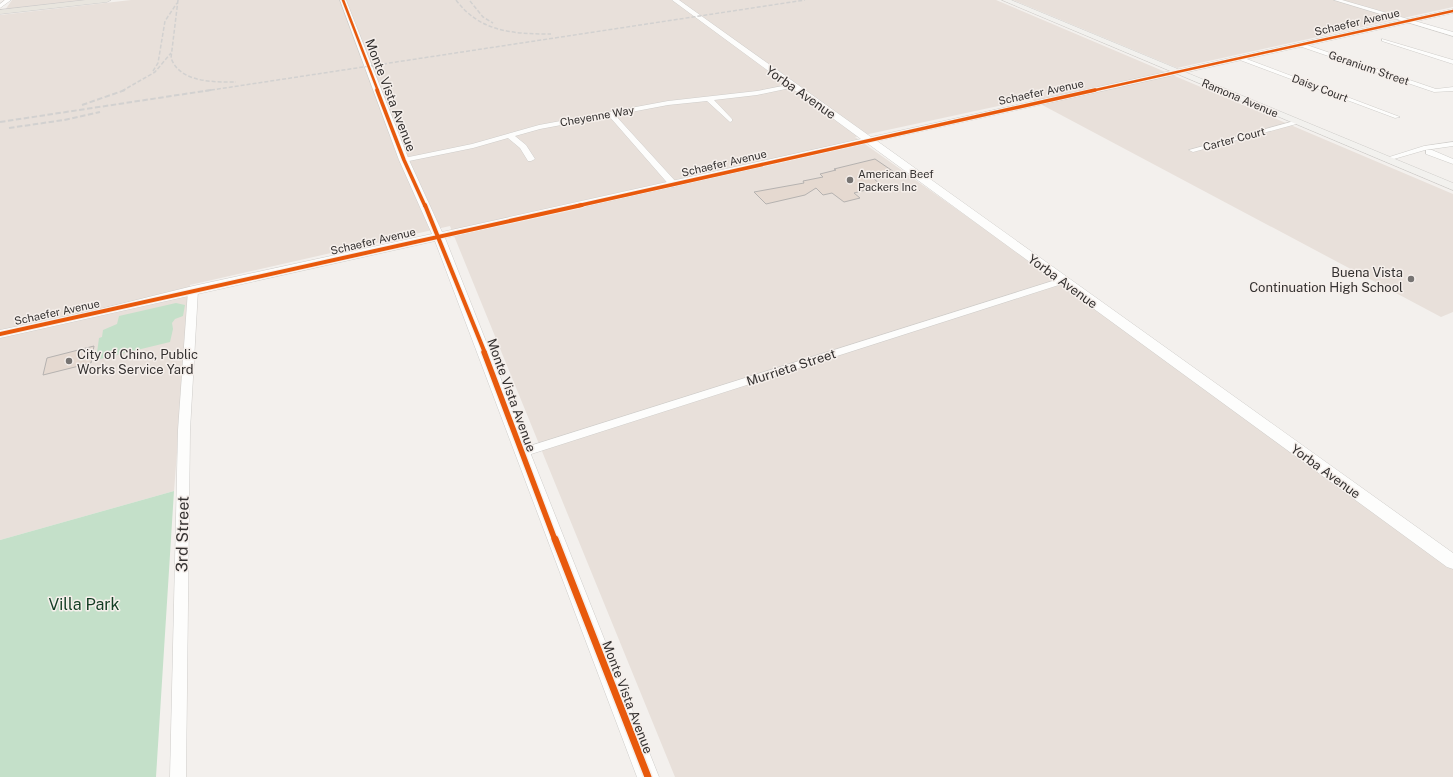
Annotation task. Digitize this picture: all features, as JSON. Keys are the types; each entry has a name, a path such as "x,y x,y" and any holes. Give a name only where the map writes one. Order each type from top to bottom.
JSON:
{"main road":[{"path":"0,12 107,0"},
{"name":"Ramona Avenue","path":"1005,0 1453,187"}],"street":[{"path":"0,6 8,0"},
{"name":"Monte Vista Avenue","path":"343,0 404,160 439,236 505,404 521,453 648,777"},
{"name":"Yorba Avenue","path":"675,0 1453,562"},
{"path":"1337,0 1453,34"},
{"name":"Schaefer Avenue","path":"0,334 92,315 193,290 674,185 869,140 1242,59 1453,11"},
{"path":"1384,40 1453,62"},
{"name":"Geranium Street","path":"1302,45 1436,91 1453,89"},
{"name":"Daisy Court","path":"1242,59 1397,117"},
{"name":"Cheyenne Way","path":"404,160 473,146 539,127 668,103 757,93 793,86"},
{"path":"708,98 730,120"},
{"path":"611,114 674,185"},
{"name":"Carter Court","path":"1193,150 1298,122"},
{"path":"510,136 523,147 531,159"},
{"path":"1391,161 1424,148 1453,144"},
{"path":"1391,161 1453,148"},
{"path":"1429,152 1453,162"},
{"name":"Murrieta Street","path":"521,453 1062,281"},
{"name":"3rd Street","path":"178,777 184,430 193,290"}],"shaded area":[{"path":"12,0 88,0 5,10"},
{"path":"131,0 996,0 1453,194 1453,312 1441,317 1031,99 855,137 1104,314 1453,569 1453,777 675,777 450,226 190,285 174,491 0,540 0,15"},
{"path":"1013,0 1453,0 1453,7 1177,68"}],"green space":[{"path":"176,303 185,305 183,316 175,319 172,323 173,329 170,342 96,360 99,338 102,337 103,330 117,324 119,316"},
{"name":"Villa Park","path":"174,491 156,777 0,777 0,540"}],"building":[{"name":"American Beef Packers Inc","path":"875,159 897,174 874,179 880,184 876,185 878,187 854,193 860,198 844,202 832,193 823,195 816,188 805,195 766,204 754,192 804,183 803,181 823,177 820,174 836,170 834,169"},
{"name":"City of Chino, Public Works Service Yard","path":"94,346 91,363 43,375 47,358"}],"railway":[{"path":"178,0 171,58 175,66 190,77 208,81 236,82"},
{"path":"456,0 465,11 476,19 498,29 511,32 551,34"},
{"path":"205,91 805,0"},
{"path":"470,1 483,17 493,23"},
{"path":"153,71 158,63 165,21 177,3"},
{"path":"122,91 155,72 171,53"},
{"path":"82,105 125,90"},
{"path":"0,122 211,90"},
{"path":"9,128 64,120 100,112"}],"cycle path":[{"path":"343,0 404,160 439,237 505,404 514,434 648,777"},
{"path":"0,334 92,315 193,290 674,185 869,140 1453,11"}],"place":[{"name":"American Beef Packers Inc","path":"850,180"},
{"name":"Buena Vista Continuation High School","path":"1411,279"},
{"name":"City of Chino, Public Works Service Yard","path":"69,361"}]}
